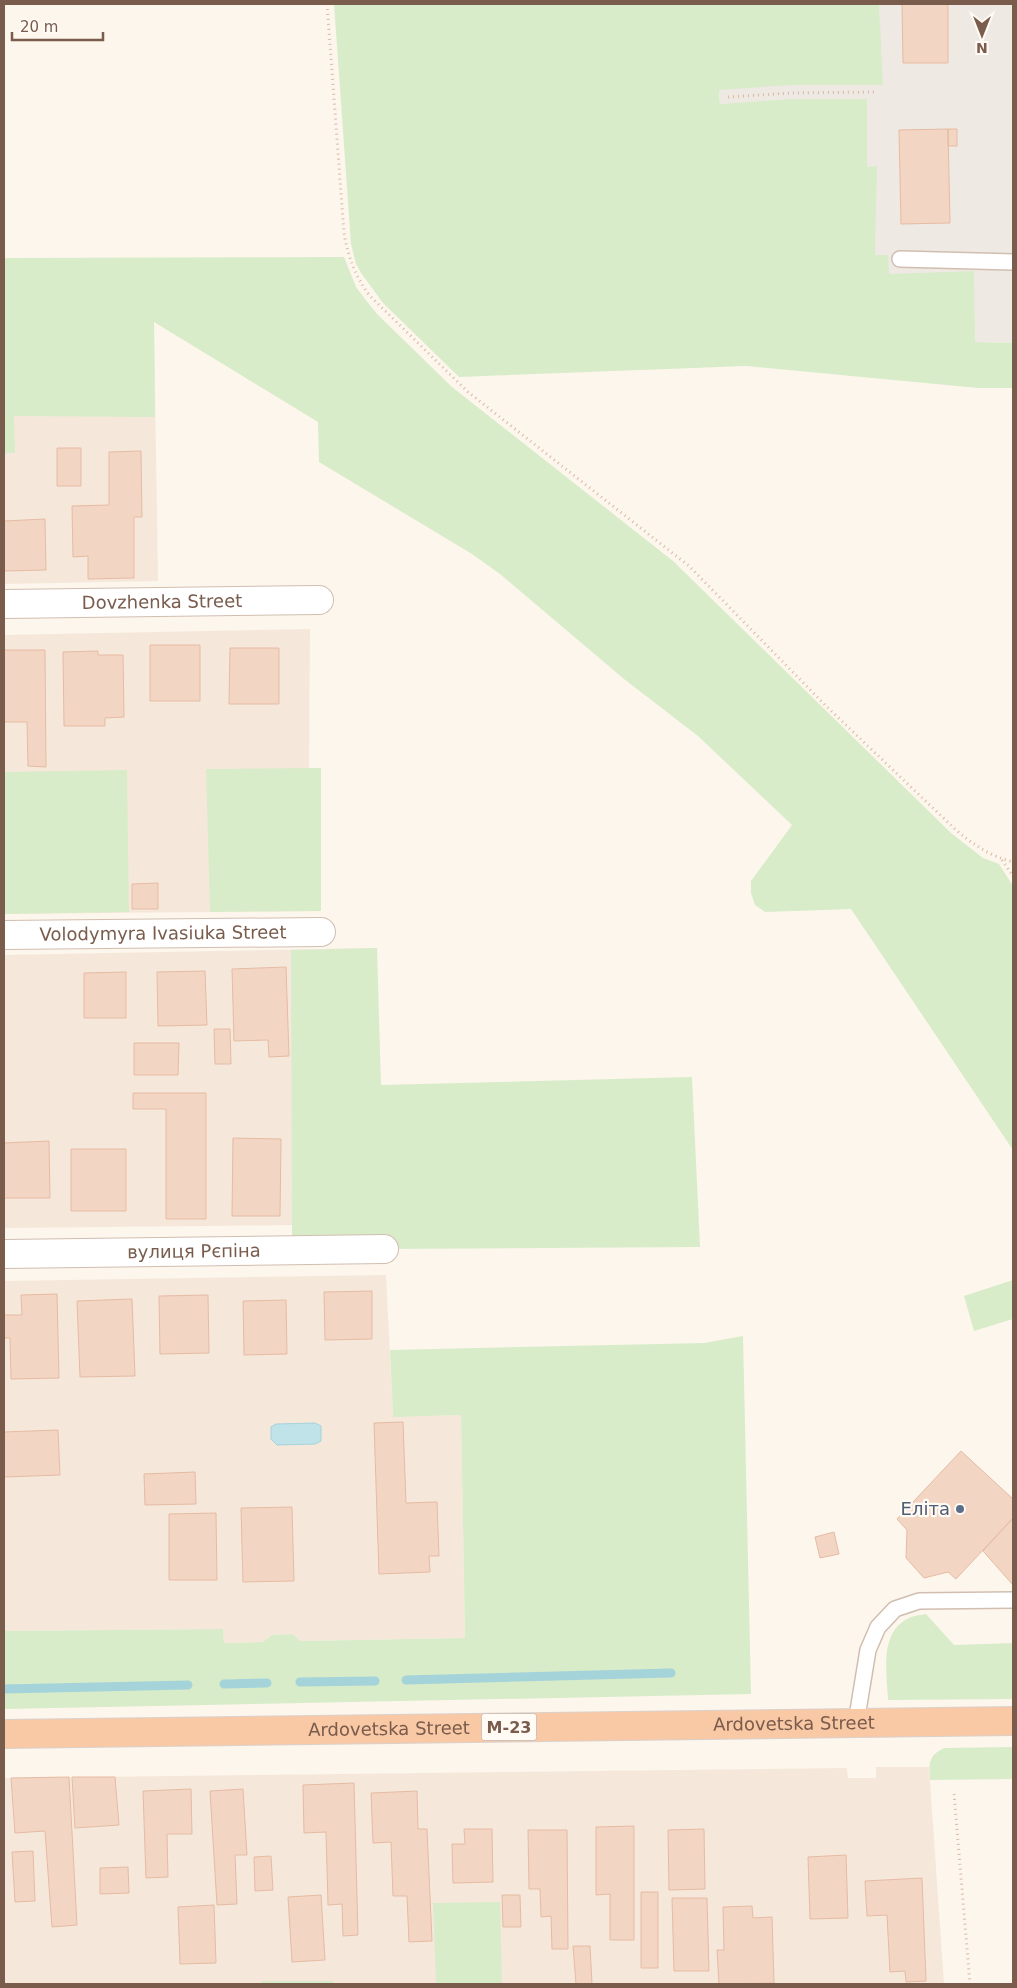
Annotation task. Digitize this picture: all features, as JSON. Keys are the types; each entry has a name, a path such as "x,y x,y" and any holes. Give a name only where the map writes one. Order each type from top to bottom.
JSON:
{"highway":[{"name":"Ardovetska Street","path":"4,1734 1013,1721"}],"street":[{"name":"Dovzhenka Street","path":"4,604 319,600"},
{"name":"Volodymyra Ivasiuka Street","path":"4,935 321,932"},
{"name":"вулиця Рєпіна","path":"4,1254 384,1249"}],"lane":[{"path":"900,259 1013,262"},
{"path":"856,1723 868,1650 878,1627 895,1609 919,1601 1013,1600"}],"path":[{"path":"327,4 344,233 348,257 357,278 369,295 468,392 689,566 827,707 956,830 976,846 1002,859 1013,862"},
{"path":"728,97 792,93 875,92"},
{"path":"1002,859 1013,876"},
{"path":"954,1794 970,1984"}],"shaded area":[{"path":"710,4 1013,4 1013,343 744,337"},
{"path":"4,258 154,322 158,581 4,584"},
{"path":"310,629 309,768 321,768 321,911 4,914 4,635"},
{"path":"377,948 292,1225 4,1228 4,955"},
{"path":"386,1275 393,1416 461,1415 465,1638 300,1641 293,1634 272,1635 263,1642 224,1643 223,1629 4,1631 4,1281"},
{"path":"876,1767 929,1767 944,1984 4,1984 4,1778 847,1768 848,1778 876,1778"}],"green space":[{"path":"334,4 879,4 883,85 791,85 719,90 720,104 792,99 867,99 867,167 877,166 875,255 888,255 889,274 974,271 975,342 1013,343 1013,388 978,388 746,366 459,377 383,303 356,264 351,244"},
{"path":"344,257 356,287 377,314 452,387 673,561 951,833 983,858 999,864 1013,886 1013,1150 851,909 765,912 755,905 751,893 751,881 792,825 698,736 624,679 500,574 472,554 319,462 318,422 154,322 155,417 14,416 15,453 4,453 4,258"},
{"path":"321,768 321,911 210,912 206,769"},
{"path":"127,770 129,912 4,914 4,772"},
{"path":"377,948 381,1085 692,1077 700,1247 384,1249 292,1240 291,950"},
{"path":"1013,1280 1013,1319 974,1331 964,1296"},
{"path":"743,1336 751,1694 4,1709 4,1631 223,1629 224,1643 263,1642 272,1635 293,1634 300,1641 465,1638 461,1415 393,1417 390,1350 704,1343"},
{"path":"926,1614 954,1645 1013,1643 1013,1699 888,1700 886,1667 888,1644 892,1634 907,1619"},
{"path":"1013,1747 1013,1779 930,1780 932,1757 944,1748"},
{"path":"500,1902 502,1984 436,1984 433,1903"},
{"path":"261,1981 333,1981 333,1984 261,1984"}],"water":[{"path":"315,1423 321,1426 321,1441 315,1444 277,1445 271,1439 271,1427 276,1424"}],"building":[{"path":"902,4 948,4 948,63 903,63"},
{"path":"948,129 950,223 901,224 899,130"},
{"path":"948,129 957,129 957,146 948,146"},
{"path":"57,448 81,448 81,486 57,486"},
{"path":"141,451 142,517 134,517 134,578 88,579 88,556 73,557 72,506 109,505 109,452"},
{"path":"45,519 46,570 4,571 4,521"},
{"path":"150,645 200,645 200,701 150,701"},
{"path":"230,648 279,648 279,704 229,704"},
{"path":"4,650 45,650 46,767 28,766 27,722 4,722"},
{"path":"98,651 98,655 123,655 124,717 105,718 105,726 64,726 63,652"},
{"path":"158,883 158,909 132,909 132,884"},
{"path":"286,967 289,1056 269,1057 268,1040 234,1041 232,969"},
{"path":"205,971 207,1025 158,1026 157,972"},
{"path":"126,972 126,1018 84,1018 84,973"},
{"path":"214,1029 230,1029 231,1064 215,1064"},
{"path":"134,1043 179,1043 178,1075 134,1075"},
{"path":"133,1093 206,1093 206,1219 166,1219 166,1109 133,1109"},
{"path":"233,1138 281,1139 280,1216 232,1216"},
{"path":"49,1141 50,1198 4,1198 4,1143"},
{"path":"71,1149 126,1149 126,1211 71,1211"},
{"path":"372,1291 372,1339 325,1340 324,1292"},
{"path":"57,1294 59,1378 11,1379 10,1338 4,1338 4,1315 22,1315 21,1295"},
{"path":"208,1295 209,1353 160,1354 159,1296"},
{"path":"132,1299 135,1376 80,1377 77,1301"},
{"path":"286,1300 287,1354 244,1355 243,1301"},
{"path":"403,1422 406,1503 437,1502 439,1556 429,1556 430,1572 379,1574 374,1423"},
{"path":"58,1430 60,1475 4,1477 4,1432"},
{"name":"Еліта","path":"961,1451 1013,1499 1013,1518 956,1579 948,1572 924,1578 906,1558 907,1530 897,1519"},
{"path":"195,1472 196,1504 145,1505 144,1474"},
{"path":"292,1507 294,1581 243,1582 241,1508"},
{"path":"216,1513 217,1580 169,1580 169,1514"},
{"path":"1013,1518 1013,1585 983,1551"},
{"path":"834,1532 839,1554 820,1558 815,1537"},
{"path":"69,1777 77,1925 52,1927 45,1831 15,1833 11,1778"},
{"path":"72,1777 115,1777 119,1825 75,1828"},
{"path":"354,1783 358,1935 343,1936 342,1904 328,1905 326,1832 304,1833 303,1785"},
{"path":"191,1789 192,1834 167,1834 168,1877 146,1878 143,1791"},
{"path":"243,1789 247,1855 235,1855 237,1904 217,1905 210,1791"},
{"path":"417,1791 418,1829 427,1829 432,1941 409,1942 407,1896 393,1896 391,1842 373,1843 371,1793"},
{"path":"634,1826 634,1940 610,1940 610,1894 596,1895 596,1827"},
{"path":"464,1829 492,1829 493,1882 453,1883 452,1844 465,1844"},
{"path":"704,1829 705,1889 669,1890 668,1830"},
{"path":"528,1830 567,1830 568,1949 552,1949 551,1916 541,1917 540,1889 529,1889"},
{"path":"33,1851 35,1901 15,1902 12,1852"},
{"path":"846,1855 848,1918 810,1919 808,1857"},
{"path":"271,1856 273,1890 255,1891 254,1857"},
{"path":"128,1867 129,1893 100,1894 100,1868"},
{"path":"922,1878 926,1981 906,1982 905,1971 890,1972 887,1915 867,1916 865,1881"},
{"path":"641,1892 658,1892 658,1968 641,1968"},
{"path":"321,1895 325,1960 292,1962 288,1897"},
{"path":"502,1895 520,1895 521,1927 503,1927"},
{"path":"672,1898 707,1898 709,1971 674,1971"},
{"path":"214,1905 216,1963 180,1964 178,1907"},
{"path":"752,1906 753,1918 772,1917 774,1983 719,1984 717,1950 724,1950 723,1907"},
{"path":"573,1946 590,1946 592,1984 576,1984"}],"waterway":[{"path":"406,1680 671,1673"},
{"path":"300,1682 375,1681"},
{"path":"224,1684 267,1683"},
{"path":"4,1689 188,1685"}],"place":[{"name":"Еліта","path":"960,1509"}]}
